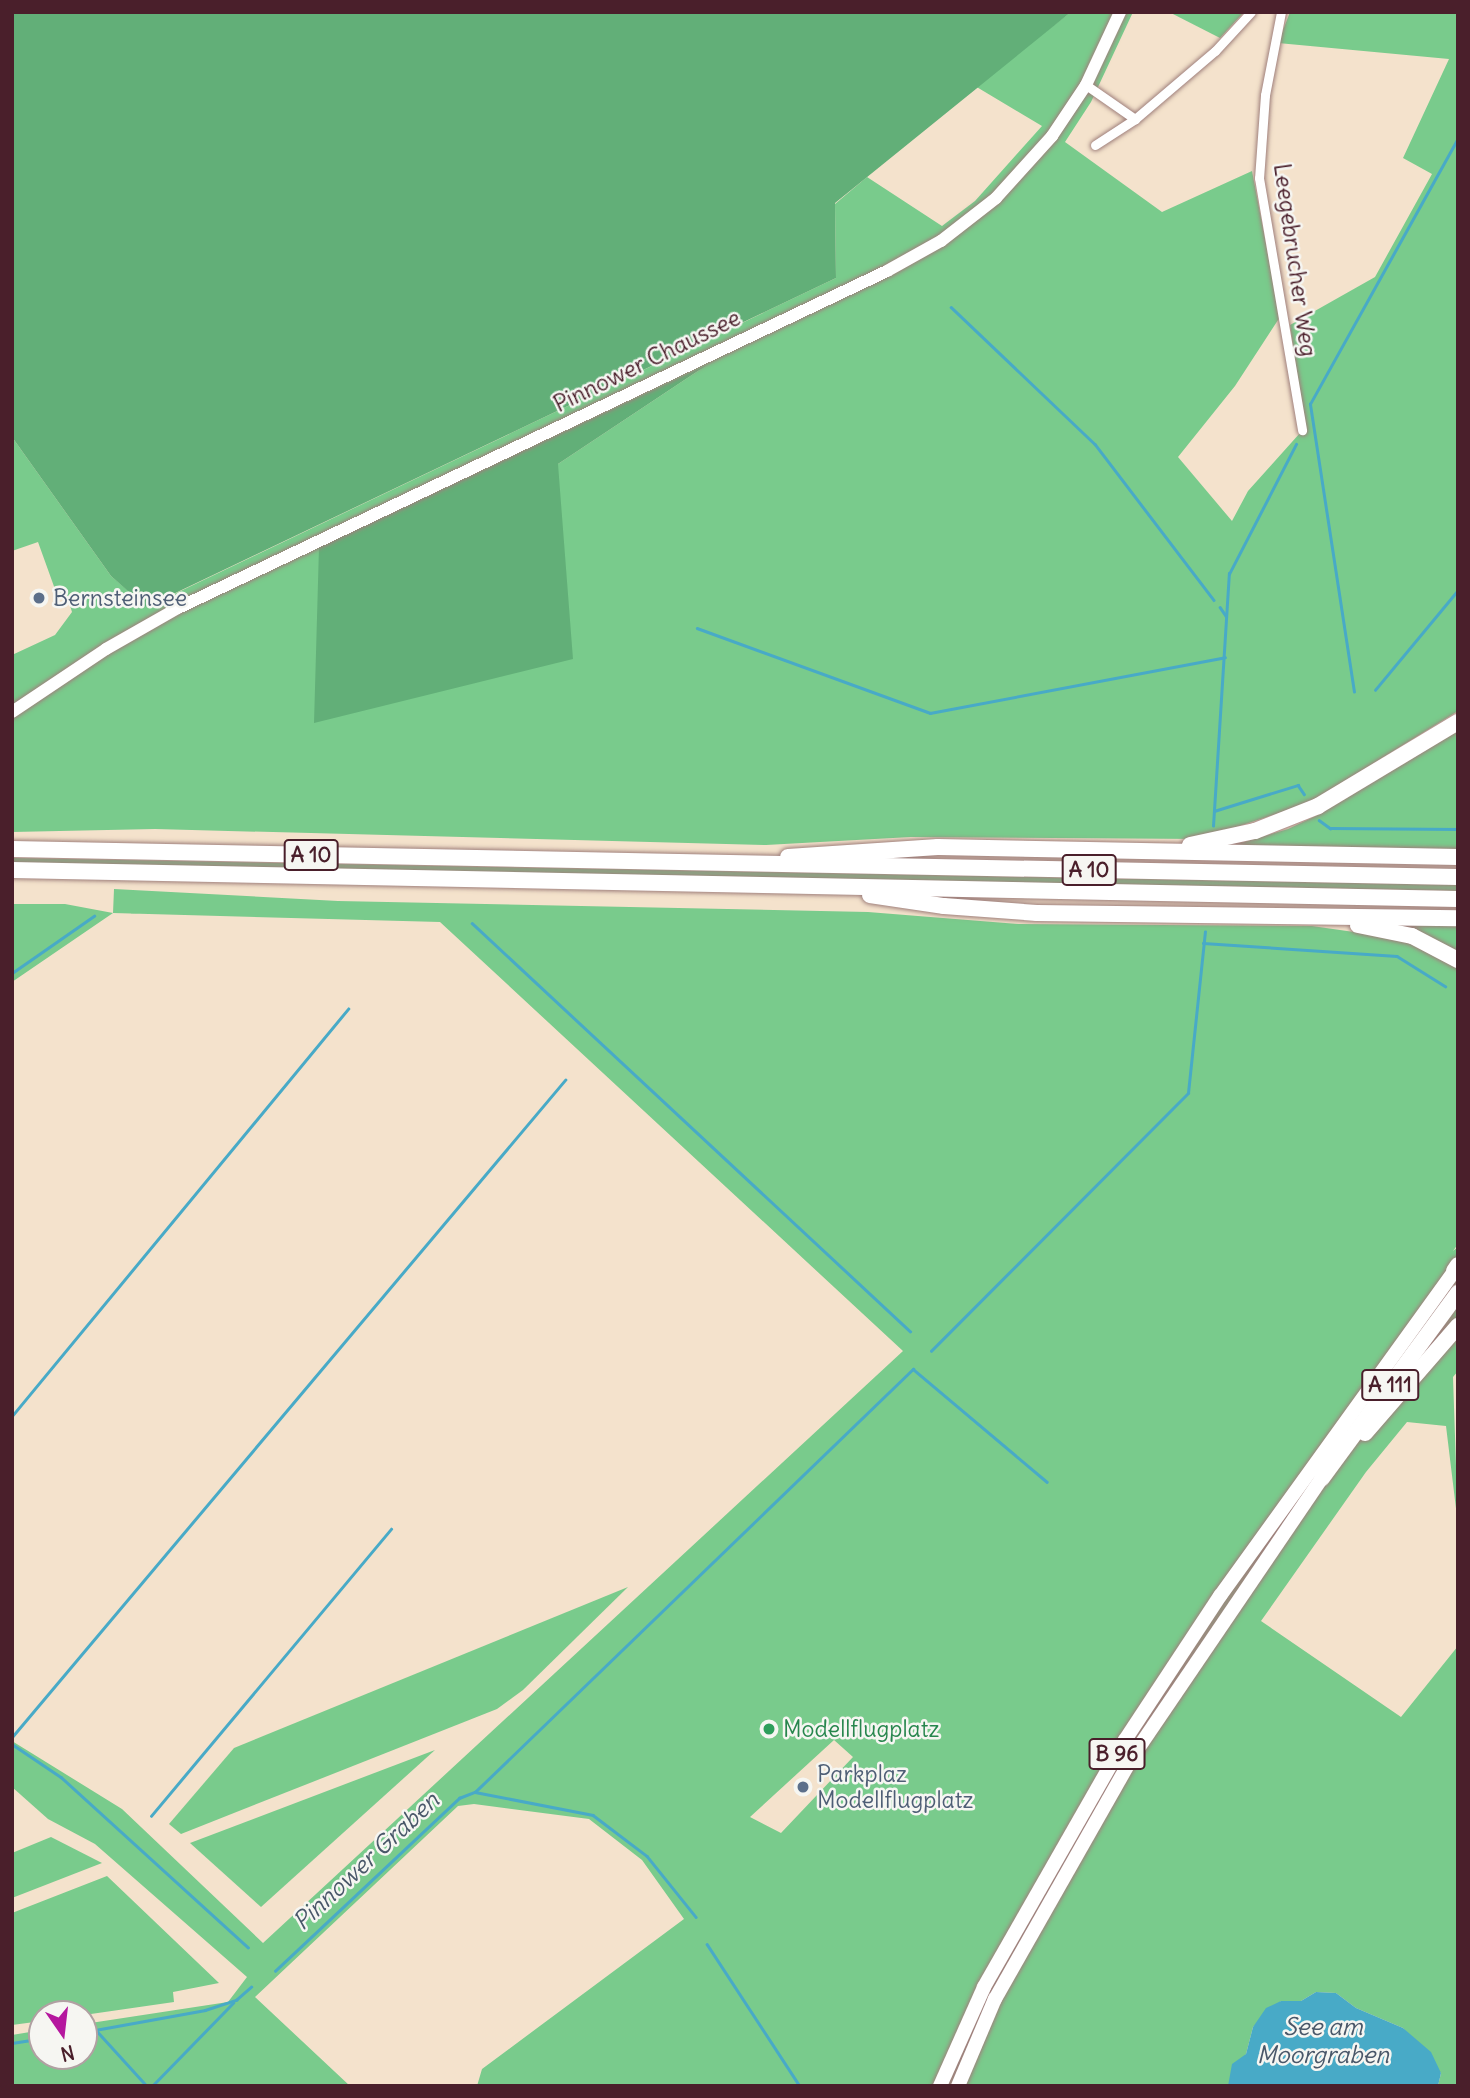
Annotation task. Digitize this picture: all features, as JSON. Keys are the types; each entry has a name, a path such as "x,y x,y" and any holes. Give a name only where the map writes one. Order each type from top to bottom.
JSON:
{"highway":[{"path":"1069,850 1188,845 1255,831 1327,802 1458,722"},
{"path":"719,864 892,848 1458,857"},
{"name":"A 10","path":"12,849 1458,877"},
{"name":"A 10","path":"12,870 1458,899"},
{"path":"816,886 968,909 1458,918"},
{"path":"1244,916 1385,929 1424,940 1458,960"},
{"name":"B 96","path":"940,2086 984,1987 1125,1740 1227,1585 1457,1268"},
{"name":"A 111","path":"1322,1478 1458,1293"},
{"path":"1322,1478 1425,1368 1458,1326"},
{"name":"B 96","path":"958,2086 995,1999 1135,1753 1322,1478"}],"main road":[{"name":"Pinnower Chaussee","path":"12,712 106,649 233,581 927,250 1010,185 1062,123 1086,85 1120,12"}],"street":[{"path":"1095,145 1135,119 1215,51 1251,12"},
{"name":"Leegebrucher Weg","path":"1281,12 1265,95 1259,178 1302,430"},
{"path":"1086,85 1135,119"}],"green space":[{"path":"12,12 1071,12 835,203 836,278 146,607 111,576 12,437"},
{"path":"1071,12 1133,12 1091,102 1065,142 1162,212 1252,171 1280,317 1235,386 1178,457 1232,521 1248,491 1300,433 1302,407 1290,325 1375,277 1432,174 1403,158 1449,59 1278,43 1290,12 1458,12 1458,711 1309,803 1200,839 911,837 766,845 155,829 12,832 12,655 55,635 72,612 68,599 56,592 38,542 12,551 12,437 111,576 147,607 836,278 835,204 867,177 942,226 975,201 1042,126 975,86","holes":["701,369 558,464 319,547"]},
{"path":"1169,12 1244,12 1220,38"},
{"path":"707,365 558,464 573,659 314,723 319,547"},
{"path":"1458,731 1458,853 1224,848 1288,829 1320,814"},
{"path":"12,858 1458,885 1458,891 12,863"},
{"path":"114,889 338,901 868,912 1018,924 1312,926 1403,939 1458,968 1458,1244 1453,1251 1458,1247 1458,1371 1453,1377 1458,1525 1446,1426 1407,1422 1366,1472 1261,1621 1401,1717 1458,1646 1458,2086 1438,2086 1441,2073 1403,2028 1356,2008 1336,1993 1316,1992 1301,2001 1281,2001 1253,2027 1246,2054 1228,2086 477,2086 482,2069 684,1919 642,1860 589,1819 474,1804 458,1806 255,1997 350,2086 12,2086 12,2035 28,2032 28,2070 98,2070 98,2022 228,2002 247,1977 95,1844 48,1819 12,1787 12,1741 122,1809 263,1943 903,1351 440,922 113,913","holes":["834,1740 853,1757 781,1833 750,1817"]},
{"path":"12,904 65,904 113,913 12,982"},
{"path":"1381,921 1458,923 1458,954"},
{"path":"628,1587 523,1690 497,1709 181,1834 169,1824 234,1748"},
{"path":"435,1750 261,1907 190,1843"},
{"path":"51,1837 102,1863 12,1898 12,1853"},
{"path":"107,1876 219,1983 173,1992 174,2002 98,2013 98,2000 28,2000 28,2023 12,2025 12,1913"}],"water":[{"name":"See am Moorgraben","path":"1316,1992 1336,1993 1356,2008 1403,2028 1431,2052 1441,2073 1438,2086 1228,2086 1232,2064 1246,2054 1253,2027 1266,2008 1281,2001 1301,2001"}],"waterway":[{"path":"1354,692 1310,404 1458,138"},
{"path":"951,307 1095,444 1214,600"},
{"path":"1213,826 1229,574 1296,444"},
{"path":"1375,690 1458,590"},
{"path":"1220,607 1226,616"},
{"path":"697,628 930,713 1225,657"},
{"path":"1214,811 1298,785 1304,794"},
{"path":"1319,820 1330,828 1458,829"},
{"path":"12,973 94,916"},
{"path":"472,923 910,1331"},
{"path":"931,1351 1188,1093 1205,932"},
{"path":"1203,943 1397,956 1445,986"},
{"path":"12,1416 348,1009"},
{"path":"12,1737 565,1080"},
{"path":"475,1792 913,1369 1047,1482"},
{"path":"151,1816 391,1529"},
{"path":"12,1744 61,1777 248,1947"},
{"name":"Pinnower Graben","path":"275,1971 459,1798 475,1792 593,1815 647,1856 696,1917"},
{"name":"Pinnower Graben","path":"707,1944 800,2086"},
{"name":"Pinnower Graben","path":"98,2029 205,2010 236,2000 251,1987"},
{"path":"152,2086 233,2003"},
{"path":"98,2032 147,2086"},
{"name":"Pinnower Graben","path":"12,2043 28,2040"}],"place":[{"name":"Bernsteinsee","path":"39,598"},
{"name":"Modellflugplatz","path":"769,1729"},
{"name":"Parkplaz Modellflugplatz","path":"803,1787"}]}
